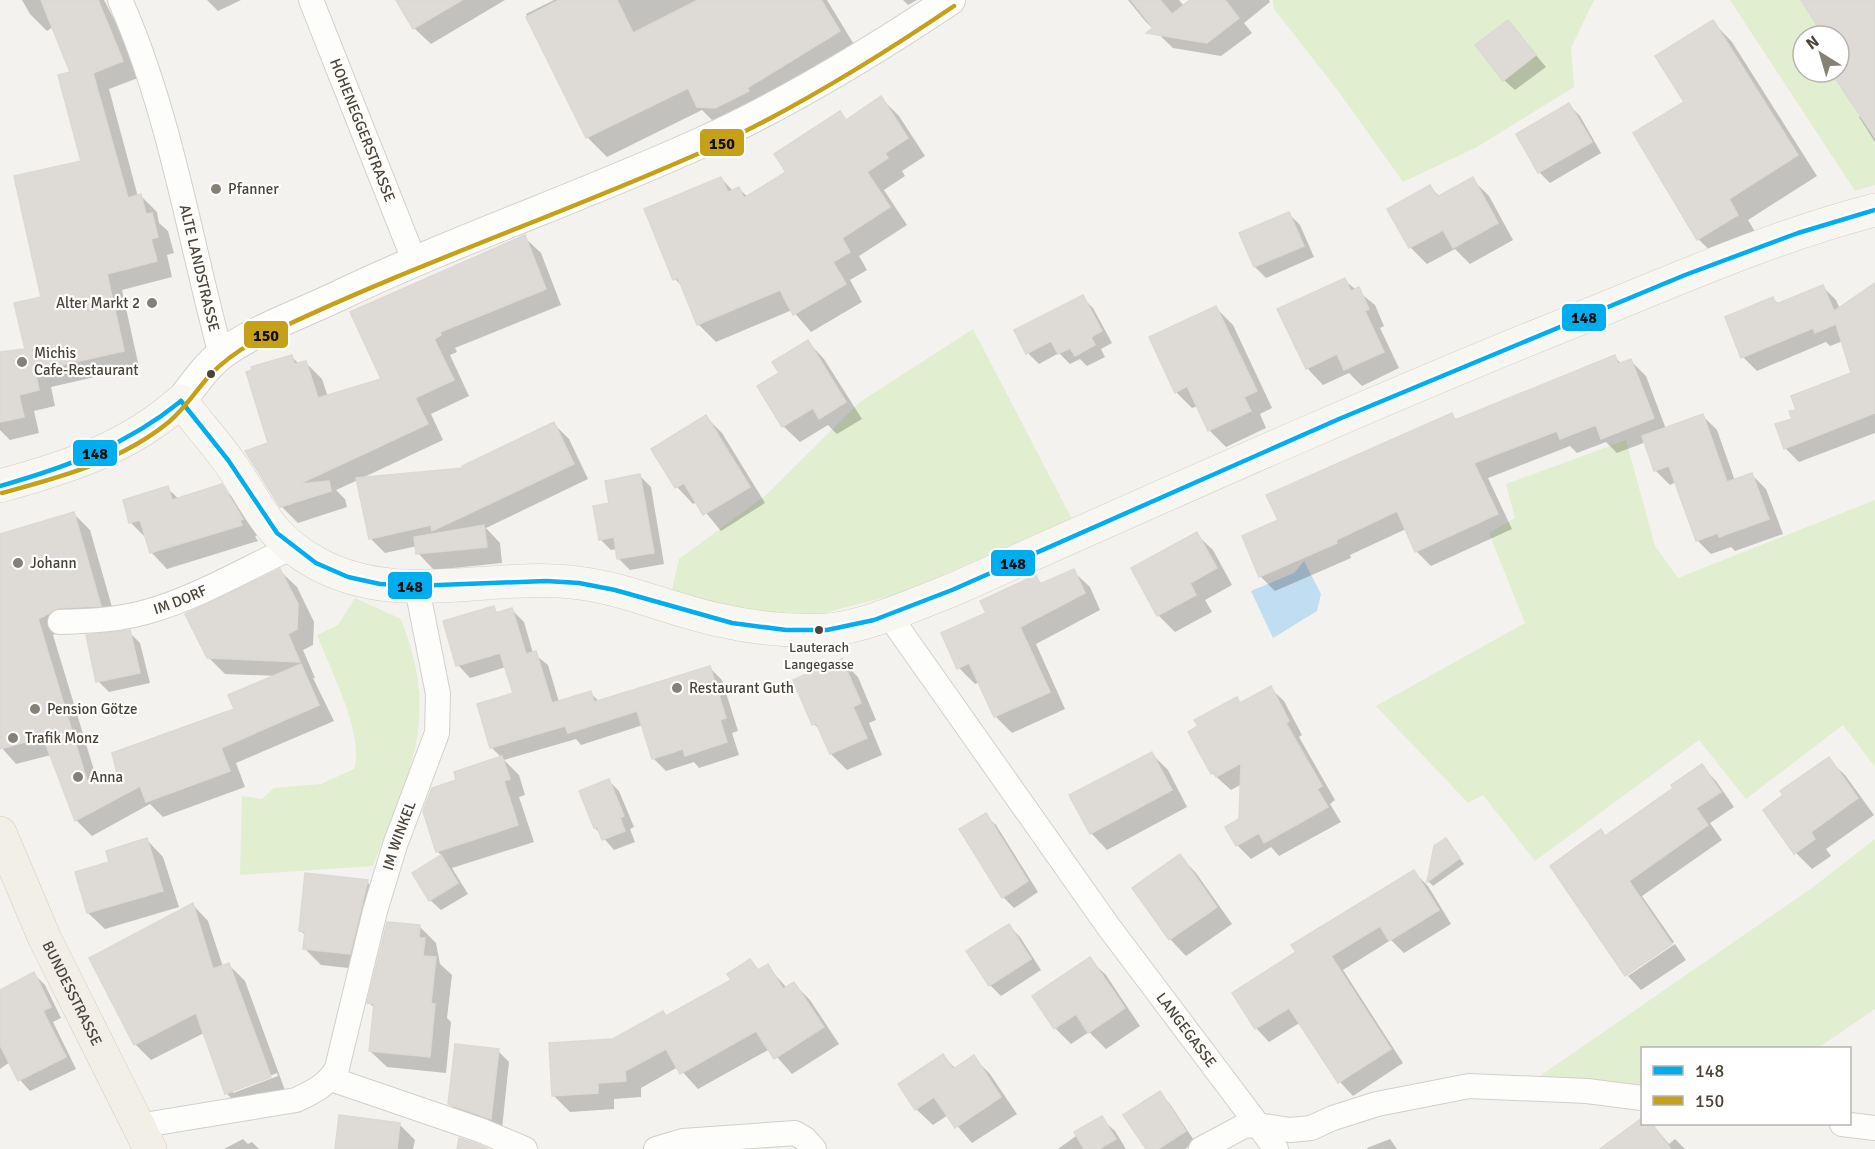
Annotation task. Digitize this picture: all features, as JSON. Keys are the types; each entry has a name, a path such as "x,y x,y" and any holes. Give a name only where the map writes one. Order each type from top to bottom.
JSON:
{"main road":[{"path":"0,486 66,467 124,443 161,419 181,401 234,469 261,516 293,547 339,574 383,585 417,588 546,580 580,583 718,620 769,629 829,630 888,614 952,590 1334,419 1719,262 1875,210"},
{"name":"BUNDESSTRASSE","path":"0,833 45,939 144,1138"}],"street":[{"name":"ALTE LANDSTRASSE","path":"120,0 131,24 163,122 221,354"},
{"name":"HOHENEGGERSTRASSE","path":"311,0 414,260"},
{"path":"181,401 202,373 221,354 253,334 414,260 717,136 786,101 870,53 950,0"},
{"name":"IM DORF","path":"60,622 96,620 149,611 217,583 293,547"},
{"name":"IM WINKEL","path":"331,1079 350,1024 375,911 395,845 437,733 438,694 417,588"},
{"name":"LANGEGASSE","path":"888,614 1108,926 1276,1149"},
{"path":"144,1138 296,1100 314,1092 331,1079 489,1134 525,1149"},
{"path":"1201,1149 1244,1126 1257,1125 1290,1130 1311,1128 1333,1118 1377,1104 1468,1086 1562,1089 1641,1098"},
{"path":"1850,1125 1875,1128"},
{"path":"656,1149 683,1141 795,1133 806,1138 814,1149"}],"green space":[{"path":"1273,0 1594,0 1571,48 1574,87 1477,147 1403,182 1339,92 1274,9"},
{"path":"1730,0 1875,0 1875,185 1855,191"},
{"path":"973,329 1072,519 901,593 812,616 742,612 672,590 679,559 766,495 860,402"},
{"path":"1626,440 1655,546 1678,578 1875,500 1875,767 1843,725 1746,799 1699,740 1535,861 1483,795 1468,803 1376,706 1525,623 1489,533 1515,518 1506,484"},
{"path":"355,598 401,619 413,655 419,687 416,745 398,802 373,866 240,875 242,796 262,799 274,788 321,784 354,769 355,738 351,721 317,635 338,625"},
{"path":"1875,839 1875,1009 1819,1047 1641,1047 1641,1088 1537,1078 1812,888"}],"water":[{"path":"1304,561 1321,594 1317,611 1273,638 1251,591 1294,573"}],"building":[{"path":"41,0 98,0 123,61 93,73 128,198 141,194 146,214 152,213 158,237 151,239 157,261 107,274 124,351 35,371 39,390 19,395 24,417 0,422 0,352 25,349 14,303 41,297 14,176 81,161 58,75 70,72"},
{"path":"396,0 462,0 413,29"},
{"path":"559,0 617,0 633,33 698,0 821,0 840,31 747,88 749,91 715,108 697,107 688,88 586,138 526,17"},
{"path":"1131,0 1160,0 1172,14 1190,0 1225,0 1239,18 1207,43 1146,33 1153,28"},
{"path":"1801,0 1875,0 1875,138 1839,84 1851,84 1851,24 1816,24"},
{"path":"1508,20 1536,55 1503,81 1475,45"},
{"path":"1713,20 1798,155 1729,199 1738,215 1697,240 1633,133 1684,102 1655,56"},
{"path":"881,96 908,138 885,153 888,158 867,172 890,207 842,238 850,252 833,262 846,284 793,315 780,290 697,325 678,278 673,280 644,209 721,177 728,192 739,187 744,198 786,172 774,154 840,111 846,120"},
{"path":"1569,103 1592,142 1538,173 1516,134"},
{"path":"1473,177 1498,223 1453,248 1443,230 1409,248 1387,209 1430,185 1437,197"},
{"path":"1289,212 1304,246 1254,267 1239,233"},
{"path":"525,235 546,289 440,332 441,335 434,339 454,380 415,398 428,424 299,484 329,481 331,491 280,507 245,451 268,443 246,372 252,370 251,367 292,355 294,364 306,361 318,398 381,379 350,312"},
{"path":"1345,278 1351,291 1359,287 1369,309 1365,311 1384,352 1344,370 1337,354 1306,369 1277,309"},
{"path":"1875,283 1875,413 1784,449 1775,424 1792,419 1789,411 1796,410 1791,396 1851,373 1836,324 1815,333 1813,328 1741,358 1725,317 1773,297 1776,304 1823,285 1834,311"},
{"path":"1083,295 1102,331 1091,337 1095,345 1075,356 1070,348 1058,354 1051,341 1026,354 1014,330"},
{"path":"1216,306 1257,391 1244,397 1251,411 1208,431 1187,386 1175,393 1149,337"},
{"path":"808,340 846,402 819,419 813,408 782,427 757,386 779,373 772,362"},
{"path":"1615,355 1618,364 1631,359 1654,418 1601,439 1596,425 1560,439 1557,431 1474,463 1498,514 1415,552 1397,511 1336,540 1337,543 1259,577 1242,536 1278,520 1266,495 1452,413 1455,420"},
{"path":"1703,414 1727,482 1752,473 1769,519 1719,537 1718,533 1696,541 1669,466 1654,471 1642,436"},
{"path":"706,415 750,487 703,515 684,483 675,488 651,449"},
{"path":"554,422 574,464 432,531 431,525 369,539 356,478 463,468 462,466"},
{"path":"640,474 654,553 617,559 614,537 599,540 593,506 609,503 605,481"},
{"path":"222,484 243,519 240,520 242,525 150,553 140,520 129,523 123,500 168,486 172,500"},
{"path":"74,512 101,606 59,608 38,619 87,781 117,773 112,753 234,709 228,695 301,664 319,705 221,748 230,771 146,802 140,786 75,821 43,737 0,749 0,534"},
{"path":"484,525 487,547 416,554 414,537"},
{"path":"1197,532 1217,568 1190,583 1196,595 1157,616 1131,568"},
{"path":"280,569 298,604 297,629 288,634 300,662 207,658 185,614"},
{"path":"1074,569 1085,593 1020,627 1050,692 994,717 969,663 957,669 941,633 986,613 980,601 1036,575 1040,584"},
{"path":"494,606 496,613 512,608 526,654 536,651 552,703 591,691 594,702 710,666 726,718 720,720 727,742 685,756 683,749 652,759 637,711 568,733 565,726 490,748 477,704 513,693 500,653 456,666 443,621"},
{"path":"130,630 140,673 96,682 86,635"},
{"path":"842,659 861,703 853,707 867,738 830,754 816,723 812,725 793,680"},
{"path":"1271,686 1289,721 1286,723 1322,786 1317,789 1328,807 1264,843 1259,833 1236,846 1225,827 1239,819 1241,763 1216,777 1214,772 1211,774 1188,732 1198,726 1194,720 1237,697 1240,703"},
{"path":"1152,752 1172,790 1090,834 1069,795"},
{"path":"502,756 510,779 504,781 518,825 436,852 423,811 432,788 456,780 454,772"},
{"path":"1829,757 1858,798 1811,832 1815,839 1794,854 1763,810 1783,795 1780,791"},
{"path":"1702,764 1721,792 1696,808 1708,825 1629,881 1672,944 1625,976 1550,866 1601,829 1605,836 1673,788 1671,785"},
{"path":"609,779 624,816 620,818 625,831 602,840 597,827 594,828 579,791"},
{"path":"986,813 1028,881 1002,898 959,829"},
{"path":"147,838 163,891 87,913 75,872 109,862 106,851"},
{"path":"1446,838 1460,858 1427,882 1434,846"},
{"path":"1180,854 1217,907 1169,940 1132,888"},
{"path":"441,855 458,883 429,901 412,873"},
{"path":"1414,870 1439,910 1389,941 1380,926 1331,956 1391,1049 1338,1083 1289,1008 1255,1029 1232,993 1296,952 1291,945"},
{"path":"305,873 368,880 350,954 303,949 305,932 299,931"},
{"path":"193,903 213,969 229,963 271,1077 225,1094 196,1013 134,1045 89,958"},
{"path":"387,922 420,925 419,938 425,938 423,956 436,957 431,1003 435,1004 430,1057 369,1051 374,1004 367,1003"},
{"path":"1009,924 1031,959 989,986 966,951"},
{"path":"1090,957 1125,1008 1088,1033 1076,1014 1054,1029 1032,996"},
{"path":"750,959 758,970 768,964 783,989 794,982 824,1027 774,1059 756,1031 680,1074 666,1049 625,1071 626,1081 598,1083 598,1093 552,1096 549,1043 613,1039 663,1011 666,1016 731,980 727,974"},
{"path":"34,972 51,1007 43,1011 66,1057 18,1081 0,1045 0,990"},
{"path":"455,1044 499,1049 491,1119 448,1104"},
{"path":"943,1054 953,1069 974,1055 1001,1097 955,1128 934,1097 915,1110 898,1084"},
{"path":"1160,1091 1186,1131 1158,1149 1146,1149 1123,1115"},
{"path":"339,1115 400,1123 397,1149 335,1149"},
{"path":"1102,1116 1116,1139 1099,1149 1084,1149 1074,1132"},
{"path":"1641,1119 1641,1125 1653,1125 1671,1149 1600,1149"},
{"path":"459,1138 475,1143 488,1149 457,1149"}],"transit line":[{"name":"150","path":"2,493 68,474 132,447 170,421 222,364 243,348 266,335 432,262 711,148 835,82 954,6"},
{"name":"148","path":"181,401 228,460 277,533 316,563 348,577 380,584 413,586 546,581 579,583 615,590 732,623 786,630 827,630 874,620 952,590 1339,419 1685,275 1798,233 1875,210"},
{"name":"148","path":"0,486 49,471 95,453 139,430 181,401"}],"place":[{"name":"Pfanner","path":"216,189"},
{"name":"Alter Markt 2","path":"152,303"},
{"name":"Michis Cafe-Restaurant","path":"22,362"},
{"name":"Johann","path":"18,563"},
{"name":"Lauterach Langegasse","path":"819,630"},
{"name":"Restaurant Guth","path":"677,688"},
{"name":"Pension Götze","path":"35,709"},
{"name":"Trafik Monz","path":"13,738"},
{"name":"Anna","path":"78,777"}]}
